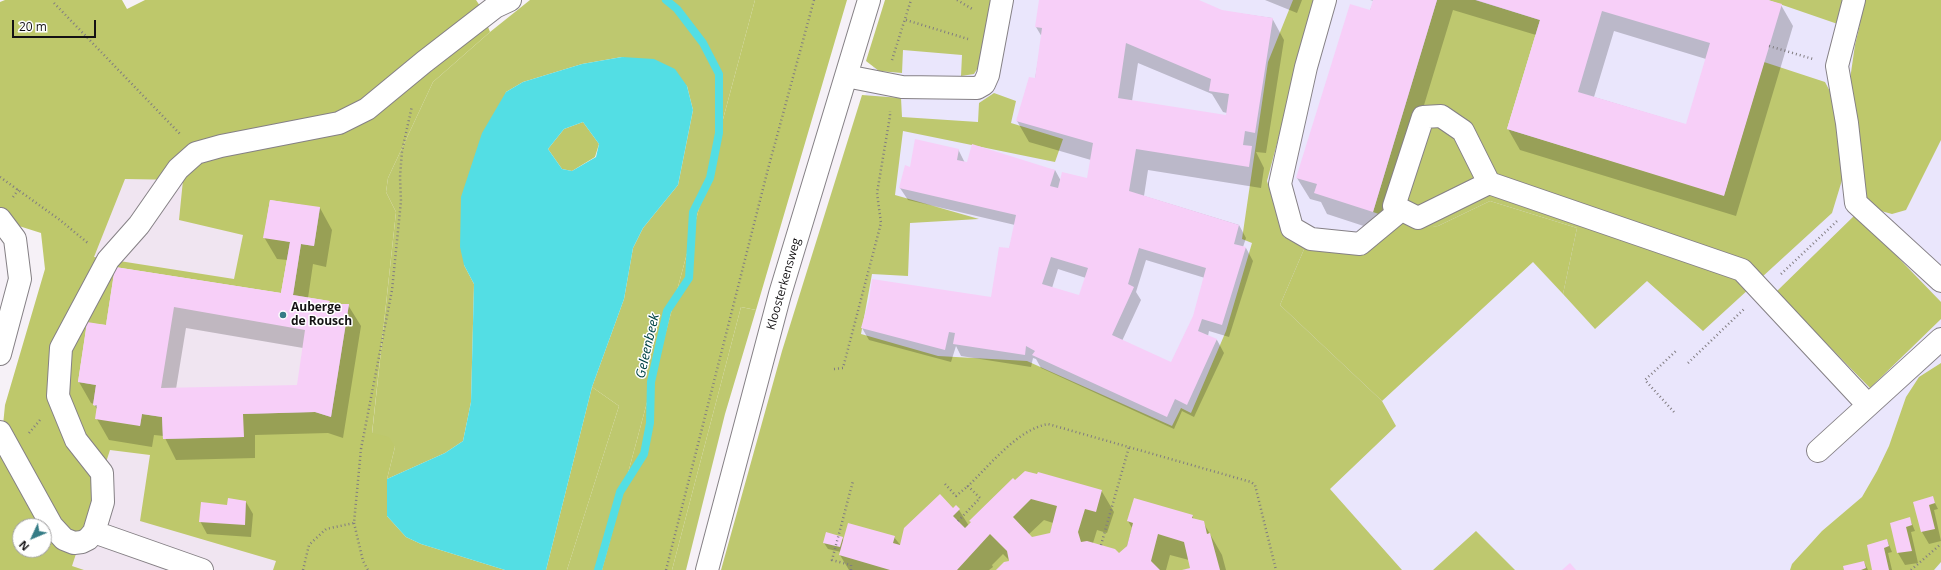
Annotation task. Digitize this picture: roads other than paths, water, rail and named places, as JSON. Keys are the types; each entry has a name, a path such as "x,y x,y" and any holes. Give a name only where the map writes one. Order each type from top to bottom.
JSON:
{"street":[{"path":"0,432 11,456 52,526 64,539 74,543 82,542 88,539 94,532 103,502 102,473 76,440 58,396 61,348 108,260 139,225 178,169 196,153 221,146 339,123 367,109 424,62 495,7 510,0"},
{"name":"Kloosterkensweg","path":"707,570 780,294 869,0"},
{"path":"846,76 902,87 977,88 984,84 987,80 1002,0"},
{"path":"1325,0 1306,67 1280,184 1292,228 1311,239 1360,244 1401,210"},
{"path":"1854,0 1836,66 1847,123 1856,203 1941,281"},
{"path":"1489,183 1418,218 1394,206 1423,117 1441,116 1463,131 1489,183 1742,270 1868,405"},
{"path":"0,218 15,239 20,279 0,354"},
{"path":"1818,450 1941,340"},
{"path":"94,532 202,570"}],"water":[{"path":"622,57 654,59 675,69 687,86 693,110 678,185 643,228 633,248 624,299 592,387 546,570 505,570 421,544 406,537 387,516 387,479 445,453 463,441 471,402 474,284 464,265 460,247 461,197 482,133 506,92 523,82 582,64","holes":["583,122 599,144 596,157 572,171 562,169 548,149 564,129"]}],"waterway":[{"name":"Geleenbeek","path":"598,570 620,492 644,454 650,423 651,382 667,311 689,278 693,212 710,178 719,133 719,74 703,43 677,9 666,0"}],"place":[{"name":"Auberge de Rousch","path":"283,315"}]}
